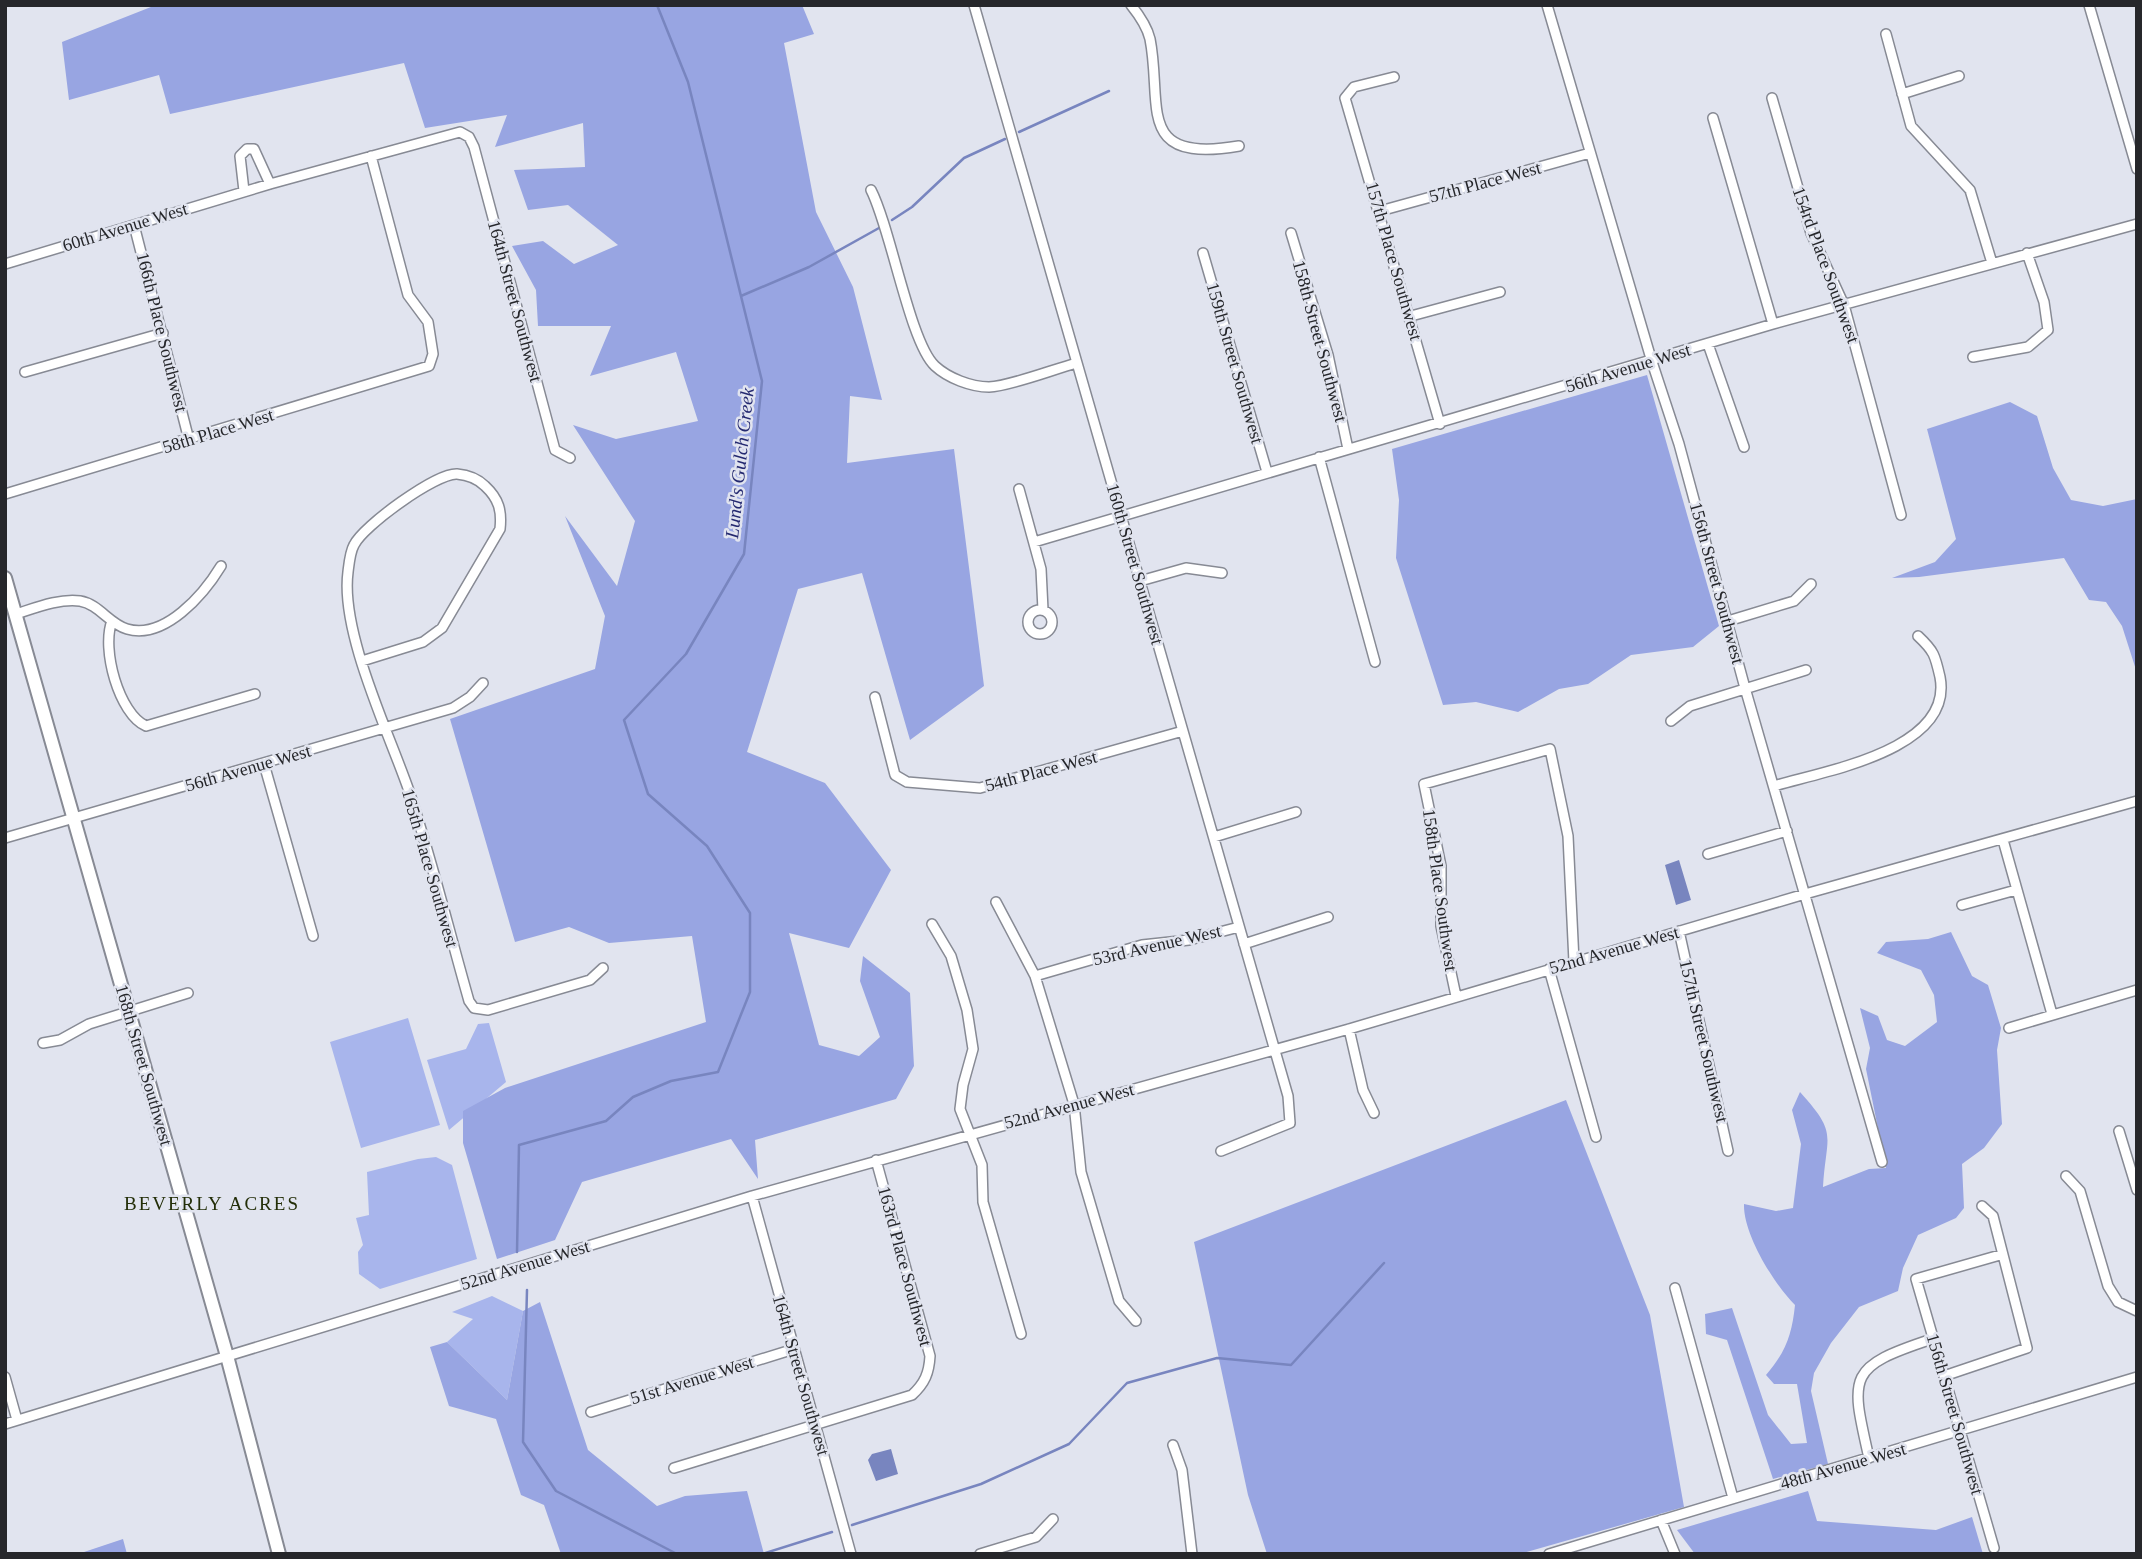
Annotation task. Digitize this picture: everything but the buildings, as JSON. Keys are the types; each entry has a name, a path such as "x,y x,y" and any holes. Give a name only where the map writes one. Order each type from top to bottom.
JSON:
{"main road":[{"name":"168th Street Southwest","path":"5,578 227,1356 279,1554"}],"street":[{"name":"160th Street Southwest","path":"974,5 1288,1096 1290,1123 1221,1151"},
{"path":"1131,5 1150,37 1156,119 1166,135 1179,144 1213,151 1239,146"},
{"name":"156th Street Southwest","path":"1547,5 1652,362 1679,444 1745,688 1882,1162"},
{"path":"2089,5 2137,169"},
{"path":"1886,34 1911,126 1970,190 1992,263"},
{"path":"1902,94 1959,76"},
{"name":"157th Place Southwest","path":"1394,77 1354,87 1345,98 1411,316 1440,424"},
{"name":"154rd Place Southwest","path":"1772,98 1811,233 1844,305 1901,514"},
{"path":"1713,118 1773,324"},
{"name":"60th Avenue West","path":"5,264 244,191 371,156 460,132 469,137"},
{"name":"164th Street Southwest","path":"469,137 555,450 569,458"},
{"path":"244,191 240,156 247,149 254,149 259,154 270,184"},
{"name":"57th Place West","path":"1380,211 1590,153"},
{"name":"58th Place West","path":"5,494 429,366 433,354 428,322 408,295 371,156"},
{"path":"871,190 886,223 919,337 934,365 962,383 990,387 1077,363"},
{"name":"56th Avenue West","path":"1122,517 1773,324 2137,224"},
{"name":"166th Place Southwest","path":"134,225 189,440"},
{"name":"158th Street Southwest","path":"1291,233 1328,355 1348,449"},
{"name":"159th Street Southwest","path":"1203,253 1267,472"},
{"path":"1973,357 2028,347 2048,330 2044,302 2027,253"},
{"path":"1411,316 1500,292"},
{"path":"24,372 163,333"},
{"path":"1708,344 1744,447"},
{"path":"1319,457 1375,662"},
{"name":"165th Place Southwest","path":"362,661 423,642 442,628 500,529 502,514 495,495 478,480 455,474 437,478 373,524 354,545 348,573 349,593 362,661 409,792 469,1001 474,1008 488,1010 590,980 603,968"},
{"path":"1019,489 1044,586 1043,610"},
{"path":"1034,542 1122,517"},
{"path":"16,614 50,604 80,601 128,630 165,623 193,603 221,566"},
{"path":"1140,581 1186,568 1222,573"},
{"path":"1728,621 1794,601 1811,584"},
{"path":"112,621 108,648 124,705 134,721 146,726 256,694"},
{"path":"1774,786 1892,750 1930,722 1942,691 1934,652 1918,636"},
{"path":"1671,721 1690,706 1805,670"},
{"name":"56th Avenue West","path":"5,838 453,708 470,697 483,683"},
{"name":"54th Place West","path":"875,697 895,775 907,782 980,788 1183,732"},
{"name":"158th Place Southwest","path":"1456,996 1441,926 1441,866 1424,784 1550,749 1568,836 1574,962"},
{"path":"264,764 313,936"},
{"name":"52nd Avenue West","path":"5,1424 752,1196 1349,1029 1805,894 2137,802"},
{"path":"1214,837 1296,812"},
{"path":"1708,854 1787,831"},
{"path":"2003,841 2052,1014"},
{"path":"1962,905 2016,890"},
{"path":"996,902 1035,976 1074,1104 1081,1172 1119,1301 1136,1321"},
{"path":"1244,944 1328,917"},
{"path":"932,924 951,956 967,1010 973,1049 962,1085 960,1109 982,1165 984,1202 1021,1334"},
{"name":"53rd Avenue West","path":"1035,976 1142,945 1189,940 1239,927"},
{"name":"157th Street Southwest","path":"1679,931 1728,1151"},
{"path":"1549,969 1596,1137"},
{"path":"2009,1028 2137,990"},
{"path":"43,1043 60,1040 89,1024 188,993"},
{"path":"1349,1029 1363,1090 1374,1113"},
{"path":"2119,1131 2137,1191"},
{"name":"163rd Place Southwest","path":"815,1423 912,1395 923,1385 929,1371 930,1356 876,1160"},
{"path":"2066,1176 2080,1191 2108,1286 2118,1302 2137,1311"},
{"name":"164th Street Southwest","path":"752,1196 851,1554"},
{"path":"1944,1376 2027,1348 2000,1255 1993,1216 1982,1206"},
{"name":"156th Street Southwest","path":"1994,1548 1916,1279 2000,1255"},
{"path":"1675,1288 1733,1498"},
{"path":"1869,1458 1857,1402 1857,1390 1861,1380 1883,1355 1933,1339"},
{"name":"51st Avenue West","path":"591,1412 794,1349"},
{"path":"5,1377 18,1420"},
{"name":"48th Avenue West","path":"1549,1554 2137,1377"},
{"path":"674,1468 815,1423"},
{"path":"1173,1445 1182,1470 1192,1554"},
{"path":"980,1554 1036,1537 1053,1519"},
{"path":"1661,1520 1675,1554"},
{"path":"1589,1542 1592,1554"}],"shaded area":[{"path":"156,5 802,5 814,34 784,43 816,212 853,287 882,400 850,396 847,463 954,449 984,686 910,740 862,573 798,589 747,752 825,783 891,870 849,948 789,933 819,1045 859,1056 880,1037 860,981 863,956 910,993 914,1066 896,1099 755,1140 758,1179 731,1139 582,1182 555,1240 497,1259 463,1143 463,1111 505,1088 706,1022 692,936 609,943 569,927 515,942 450,719 595,669 605,616 565,516 617,586 635,521 573,425 616,439 698,421 676,352 590,376 611,326 538,326 536,290 512,246 543,241 574,264 618,245 568,205 528,210 514,170 585,167 583,123 495,147 507,115 425,128 404,63 170,114 159,75 69,100 62,42"},
{"path":"1647,375 1719,626 1693,647 1631,655 1588,684 1559,689 1518,712 1476,702 1443,705 1396,558 1399,500 1392,449"},
{"path":"2010,402 2037,416 2053,468 2071,500 2103,506 2137,499 2137,673 2122,626 2106,602 2089,600 2064,558 1919,577 1892,578 1935,562 1956,539 1927,429"},
{"path":"1679,860 1691,900 1676,905 1665,865"},
{"path":"1951,932 1972,976 1988,985 2001,1028 1997,1050 2002,1124 1984,1148 1962,1164 1964,1208 1956,1218 1918,1235 1903,1268 1898,1291 1859,1307 1831,1343 1814,1373 1811,1391 1828,1464 1773,1479 1727,1340 1706,1334 1705,1314 1732,1308 1768,1415 1791,1444 1807,1443 1797,1384 1774,1384 1766,1375 1787,1342 1795,1305 1761,1258 1749,1229 1744,1204 1776,1211 1793,1208 1801,1144 1792,1110 1800,1092 1825,1127 1827,1145 1823,1187 1869,1169 1886,1168 1866,1069 1870,1048 1860,1008 1878,1016 1887,1040 1905,1046 1937,1022 1934,995 1921,970 1877,953 1886,942 1928,939"},
{"path":"408,1018 440,1125 361,1148 330,1042"},
{"path":"489,1023 506,1082 449,1130 427,1060 466,1049 478,1024"},
{"path":"1566,1100 1650,1315 1684,1507 1520,1554 1267,1554 1248,1495 1194,1242"},
{"path":"436,1157 452,1165 477,1259 380,1289 359,1274 358,1252 363,1245 356,1218 369,1215 367,1172"},
{"path":"492,1296 523,1311 507,1400 447,1342 473,1319 452,1312"},
{"path":"540,1302 588,1450 657,1506 685,1496 747,1491 764,1554 561,1554 544,1505 521,1495 496,1419 449,1406 430,1347 447,1342 507,1400 523,1311"},
{"path":"891,1449 898,1474 876,1481 868,1460 872,1454"},
{"path":"1808,1491 1817,1521 1936,1530 1972,1517 1983,1554 1695,1554 1677,1530"},
{"path":"123,1539 127,1554 78,1554"}],"waterway":[{"name":"Lund's Gulch Creek","path":"517,1252 519,1145 606,1121 633,1097 671,1081 718,1072 750,992 750,913 707,846 648,794 624,720 686,654 744,554 762,381 688,82 657,5"},
{"path":"1019,132 1109,91"},
{"path":"892,220 912,207 964,158 1005,139"},
{"path":"741,296 809,267 879,228"},
{"name":"Lund's Gulch Creek","path":"852,1525 981,1484 1069,1444 1127,1383 1217,1358 1291,1365 1384,1263"},
{"name":"Lund's Gulch Creek","path":"527,1290 523,1442 556,1491 677,1554"},
{"name":"Lund's Gulch Creek","path":"762,1554 832,1532"}],"district":[{"name":"BEVERLY ACRES","path":"212,1203"}]}
